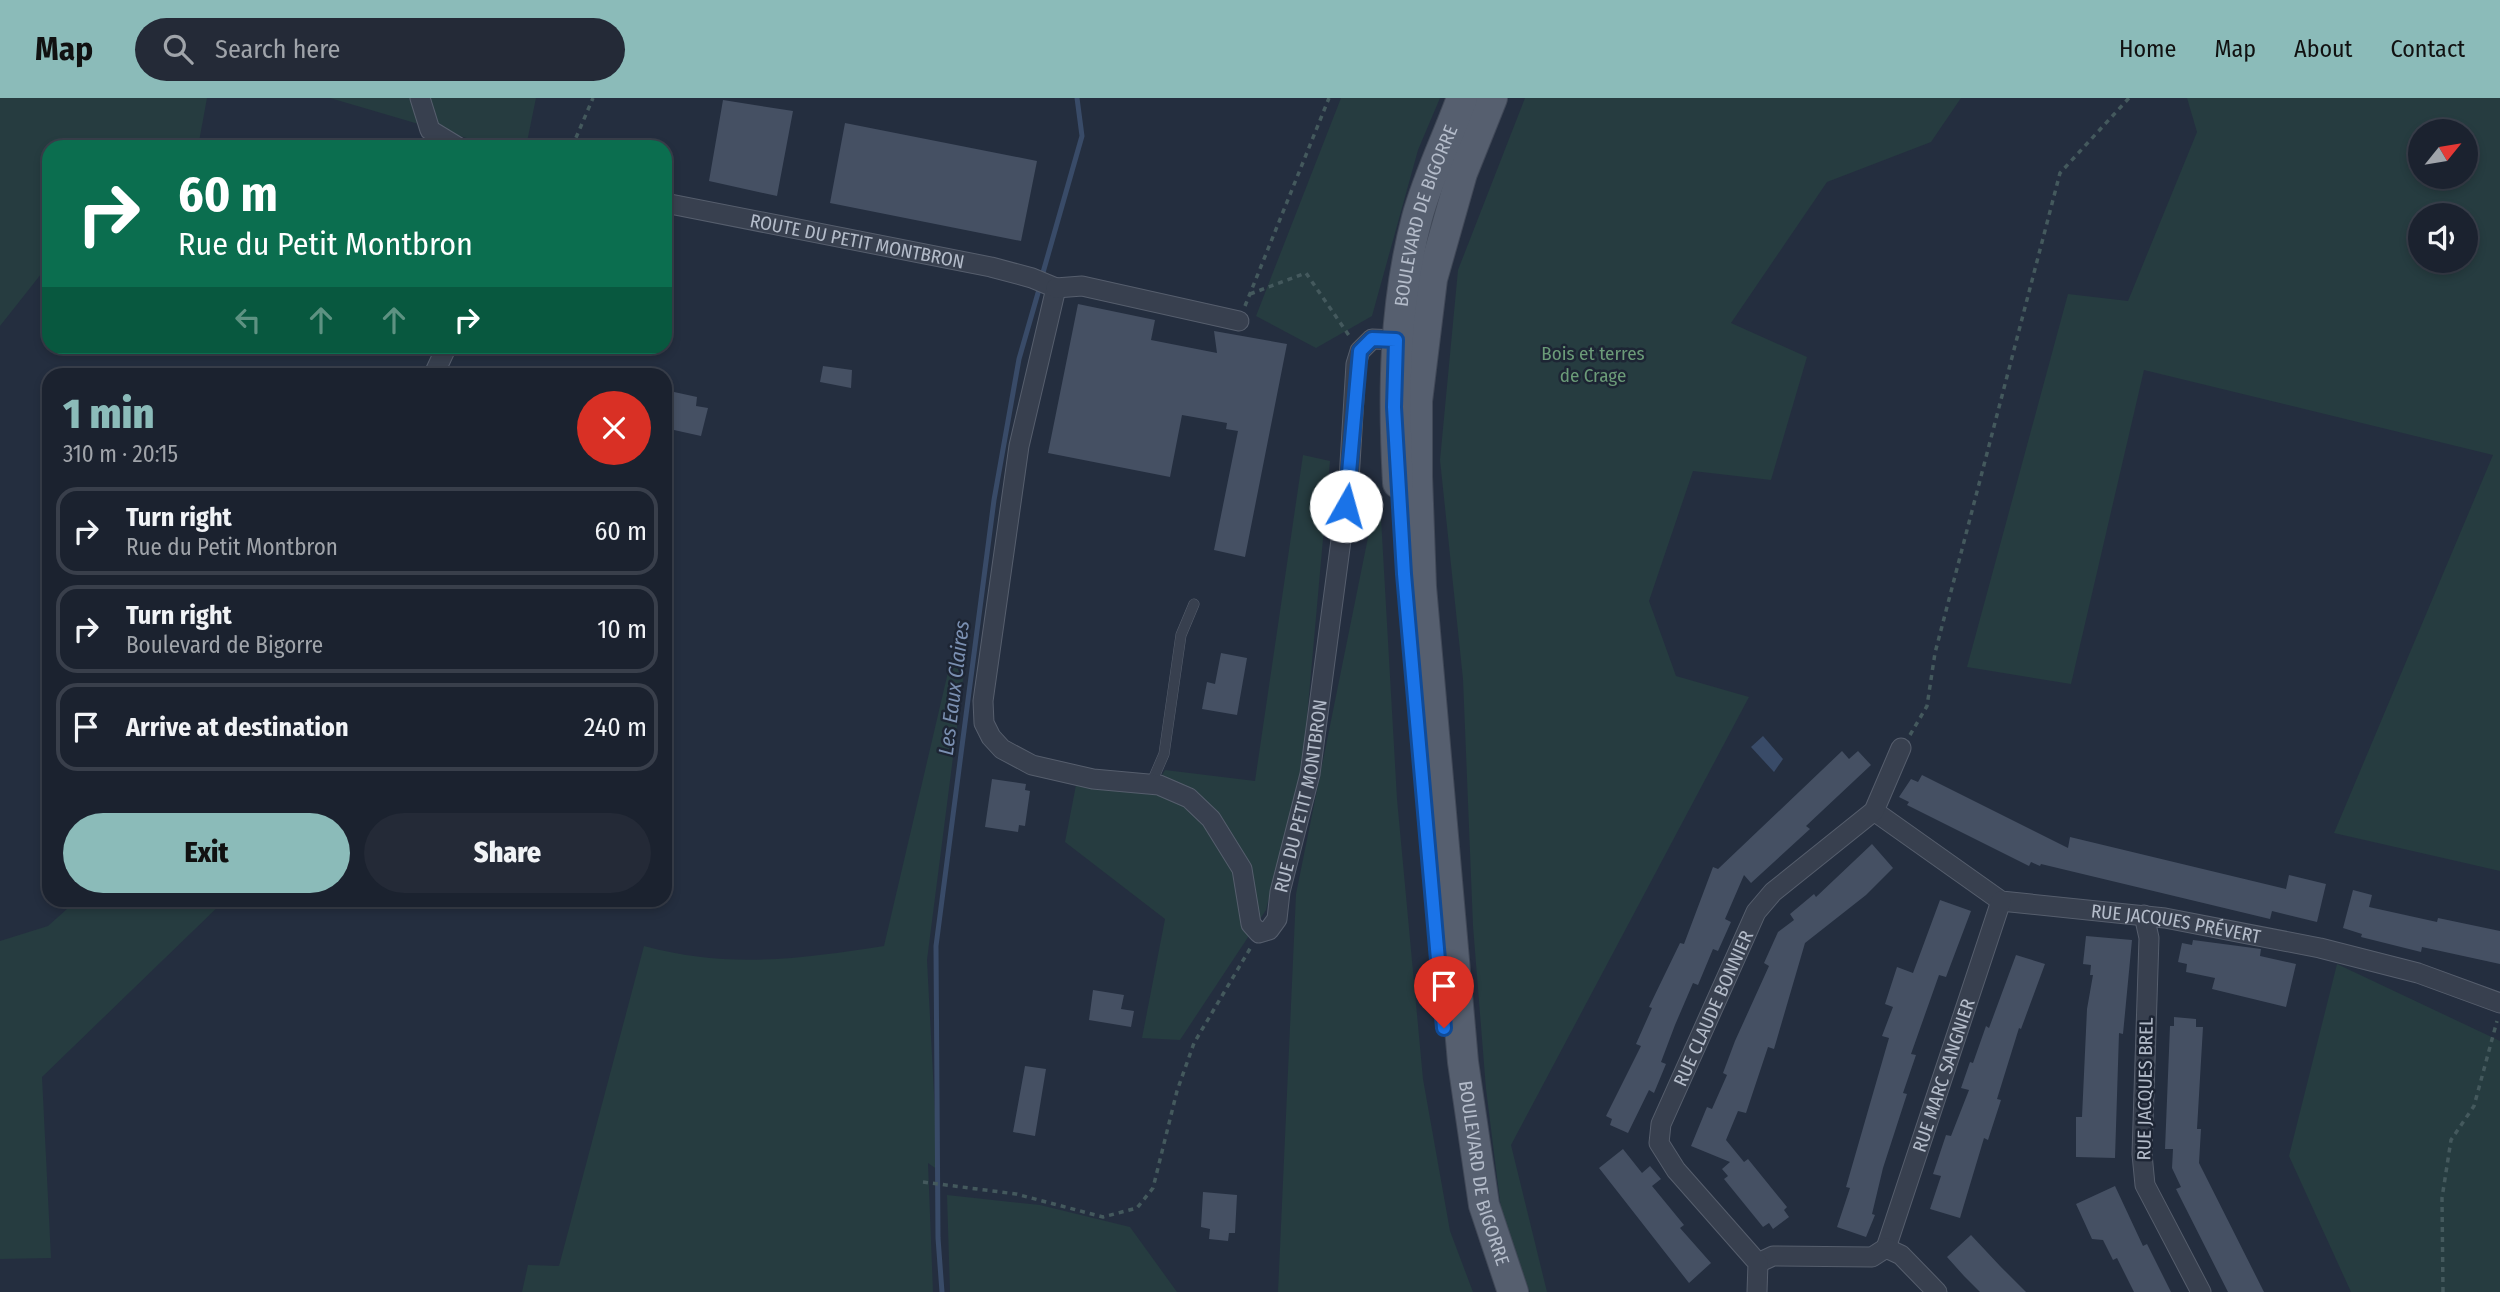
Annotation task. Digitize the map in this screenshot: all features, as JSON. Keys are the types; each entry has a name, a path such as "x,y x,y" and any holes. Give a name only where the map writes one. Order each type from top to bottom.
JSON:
{"main road":[{"name":"BOULEVARD DE BIGORRE","path":"1462,98 1418,216 1399,306 1394,407 1404,574 1446,1054 1457,1137 1470,1199 1498,1292"},
{"name":"BOULEVARD DE BIGORRE","path":"1492,98 1462,173 1432,279 1417,401 1417,476 1421,587 1430,704 1468,1110 1484,1205 1513,1292"}],"street":[{"path":"420,98 430,130 446,140"},
{"name":"ROUTE DU PETIT MONTBRON","path":"672,204 1046,283 1082,286 1239,321"},
{"path":"1046,283 1019,446 983,701 984,723 1002,750 1032,765 1093,779 1151,784 1189,797 1212,819 1242,869 1251,924 1259,933"},
{"path":"1360,351 1372,339 1396,340"},
{"name":"RUE DU PETIT MONTBRON","path":"1259,933 1269,930 1277,919 1280,892 1310,774 1349,480 1360,351"},
{"name":"RUE CLAUDE BONNIER","path":"1758,1263 1676,1170 1659,1143 1661,1124 1756,912 1773,892 1874,811 1901,748"},
{"name":"RUE JACQUES PRÉVERT","path":"1874,811 2001,901 2144,915 2320,948 2418,973 2500,1003"},
{"name":"RUE MARC SANGNIER","path":"1886,1248 2001,901"},
{"name":"RUE JACQUES BREL","path":"2144,915 2149,938 2142,1154 2145,1185 2202,1292"},
{"path":"1757,1292 1758,1263 1773,1256 1872,1257 1886,1248 1901,1255 1937,1292"}],"lane":[{"path":"1151,784 1164,754 1181,635 1194,604"}],"path":[{"path":"575,140 593,98"},
{"path":"1239,321 1329,98"},
{"path":"1901,748 1927,706 1935,653 2060,173 2129,98"},
{"path":"1250,294 1306,273 1360,351"},
{"path":"923,1182 1016,1194 1103,1217 1127,1213 1137,1208 1153,1188 1177,1091 1194,1043 1259,933"},
{"path":"2443,1292 2442,1198 2451,1140 2473,1106 2500,1011"}],"green space":[{"path":"0,98 207,98 199,140 42,140 42,273 0,326"},
{"path":"330,98 536,98 527,140 473,140"},
{"path":"1341,98 1440,98 1418,150 1372,316 1316,348 1256,316"},
{"name":"Bois et terres de Crage","path":"1525,98 1961,98 1931,142 1827,182 1731,323 1807,357 1771,480 1693,471 1649,601 1676,676 1749,697 1511,1145 1547,1292 1530,1292 1503,1225 1486,1089 1473,926 1463,679 1440,460 1458,270"},
{"path":"2187,98 2500,98 2500,871 2334,833 2493,455 2144,370 2071,684 1967,667 2068,294 2128,301 2197,132"},
{"path":"1303,455 1330,461 1303,762 1266,910 1180,1040 1142,1038 1165,919 1065,842 1076,785 1152,792 1165,770 1255,781"},
{"path":"1379,483 1397,799 1423,1079 1450,1231 1473,1292 1278,1292 1296,894"},
{"path":"952,655 966,656 927,960 938,1170 928,1163 933,1292 522,1292 528,1265 559,1266 644,946 705,958 764,960 884,946"},
{"path":"69,907 218,907 42,1077 51,1258 0,1259 0,941 48,926"},
{"path":"2337,964 2500,1041 2500,1292 2351,1292 2289,1156"},
{"path":"947,1195 1040,1205 1130,1227 1177,1292 950,1292"}],"water":[{"path":"1763,736 1783,759 1774,772 1751,747"}],"building":[{"path":"723,100 793,111 777,196 709,181"},
{"path":"845,123 1037,161 1021,241 830,203"},
{"path":"1078,304 1155,320 1151,340 1217,353 1214,331 1287,344 1245,557 1214,550 1238,431 1226,429 1227,423 1182,415 1170,477 1048,453"},
{"path":"823,366 852,370 851,388 820,382"},
{"path":"672,392 697,397 696,406 708,408 701,436 672,430"},
{"path":"1221,653 1247,658 1237,715 1202,709 1207,682 1215,684"},
{"path":"1842,751 1849,759 1858,751 1871,765 1806,826 1810,829 1751,883 1744,875 1725,919 1731,922 1718,951 1713,949 1698,985 1693,983 1675,1025 1661,1062 1666,1064 1654,1093 1649,1090 1628,1133 1610,1125 1612,1119 1606,1116 1641,1046 1636,1044 1652,1008 1649,1007 1680,943 1684,944 1713,867 1718,869"},
{"path":"1922,775 2068,848 2070,837 2286,889 2289,875 2326,884 2317,922 2272,911 2270,919 2041,864 2040,866 2031,862 2029,866 1907,805 1909,802 1899,797 1911,779 1918,782"},
{"path":"992,779 1026,784 1025,790 1030,791 1025,826 1019,825 1018,832 985,827"},
{"path":"1872,844 1893,868 1866,895 1805,943 1774,1049 1768,1047 1746,1113 1738,1111 1726,1140 1744,1162 1748,1159 1787,1207 1784,1210 1789,1217 1773,1229 1769,1223 1763,1227 1724,1179 1728,1176 1722,1169 1730,1162 1691,1146 1707,1107 1712,1109 1727,1075 1723,1073 1769,966 1764,963 1778,932 1794,920 1790,914 1814,894 1816,897"},
{"path":"2353,890 2372,895 2369,907 2437,922 2438,918 2500,931 2500,964 2422,947 2421,952 2361,937 2362,934 2343,928"},
{"path":"1940,900 1971,911 1946,977 1939,975 1911,1054 1916,1055 1903,1093 1907,1094 1883,1168 1872,1214 1875,1215 1866,1237 1837,1227 1850,1188 1846,1187 1889,1038 1882,1036 1893,1007 1885,1004 1897,967 1913,973"},
{"path":"2086,936 2132,940 2123,1034 2119,1033 2115,1158 2076,1157 2076,1117 2082,1117 2087,1009 2093,975 2090,975 2091,965 2083,964"},
{"path":"2193,940 2261,949 2260,956 2296,964 2286,1007 2212,989 2215,978 2186,972 2187,964 2178,962 2182,943 2192,945"},
{"path":"2016,955 2045,964 2021,1029 2019,1028 1997,1099 2001,1100 1988,1140 1984,1138 1960,1218 1930,1209 1941,1176 1933,1174 1946,1135 1951,1136 1969,1090 1961,1088 1970,1062 1973,1063 1986,1026 1989,1028"},
{"path":"1093,990 1124,995 1121,1009 1134,1011 1131,1027 1089,1020"},
{"path":"2174,1017 2196,1019 2196,1027 2203,1027 2197,1129 2201,1129 2199,1163 2264,1292 2228,1292 2176,1189 2181,1187 2172,1168 2173,1149 2165,1149 2170,1026 2174,1026"},
{"path":"1025,1066 1046,1069 1035,1136 1013,1132"},
{"path":"1623,1149 1642,1173 1650,1166 1661,1179 1652,1186 1684,1225 1680,1228 1711,1263 1689,1283 1599,1168"},
{"path":"2115,1186 2143,1246 2147,1244 2171,1292 2134,1292 2117,1258 2113,1260 2103,1240 2092,1239 2076,1204"},
{"path":"1203,1192 1237,1195 1235,1233 1229,1233 1228,1241 1209,1239 1210,1229 1201,1227"},
{"path":"1971,1235 2026,1292 1980,1292 1964,1276 1947,1257"}],"waterway":[{"name":"Les Eaux Claires","path":"1042,276 1082,136 1077,98"},
{"name":"Les Eaux Claires","path":"942,1292 938,1238 936,946 994,500 1019,359 1040,286"}],"route":[{"path":"1346,506 1356,364 1360,351 1372,339 1396,340 1394,407 1404,574 1444,1028"}]}
